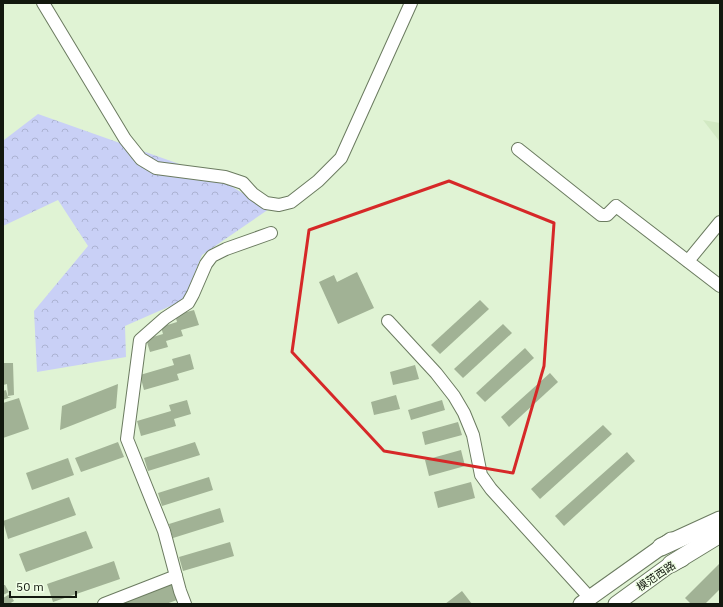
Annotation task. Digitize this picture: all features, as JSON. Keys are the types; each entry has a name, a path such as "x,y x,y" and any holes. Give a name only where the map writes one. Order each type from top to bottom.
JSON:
{"highway":[{"path":"661,547 720,520"},
{"path":"671,564 720,534"}],"main road":[{"name":"模范西路","path":"585,601 661,547 720,511"},
{"name":"模范西路","path":"616,604 671,564 720,543"}],"lane":[{"path":"43,3 125,139 142,158 156,168 224,177 243,183 253,194 266,203 279,205 291,202 302,194 318,181 341,158 411,3"},
{"path":"518,148 601,215 607,215 616,206 720,286"},
{"path":"688,261 720,222"},
{"path":"185,604 180,592 164,530 127,439 140,340 165,318 188,303 206,264 212,256 226,249 271,233"},
{"path":"388,321 436,373 454,396 464,413 473,435 481,475 585,601"},
{"path":"104,604 176,576"}],"highlighted area":[{"path":"449,181 554,223 544,366 513,473 384,451 292,352 309,230"}],"shaded area":[{"path":"703,120 720,123 720,142"}],"green space":[{"path":"38,114 216,177 269,209 202,255 184,300 125,326 126,357 37,372 34,311 88,246 58,200 3,226 3,140"}],"building":[{"path":"357,272 374,308 338,324 319,282 334,275 337,282"},
{"path":"480,300 489,309 440,354 431,345"},
{"path":"194,310 199,325 181,330 183,336 166,341 168,347 150,352 146,339 163,334 161,327 177,322 175,315"},
{"path":"503,324 512,333 463,378 454,369"},
{"path":"525,348 534,358 485,402 476,393"},
{"path":"190,354 194,369 177,374 179,380 144,390 140,375 174,365 172,359"},
{"path":"3,363 13,363 14,395 8,396 7,384 3,385"},
{"path":"415,365 419,379 393,385 390,372"},
{"path":"550,373 558,382 509,427 501,417"},
{"path":"118,384 116,408 60,430 62,406"},
{"path":"6,390 8,397 11,397 3,400 3,391"},
{"path":"396,395 400,409 374,415 371,402"},
{"path":"19,398 29,429 3,438 3,403"},
{"path":"187,400 191,414 174,419 176,426 141,436 137,421 171,411 169,405"},
{"path":"442,400 445,410 411,420 408,410"},
{"path":"458,422 462,435 425,445 422,432"},
{"path":"603,425 612,434 540,499 531,489"},
{"path":"118,442 124,457 81,472 75,458"},
{"path":"195,442 200,455 148,471 144,458"},
{"path":"461,450 465,466 429,476 425,460"},
{"path":"627,452 635,461 564,526 555,516"},
{"path":"68,458 74,475 32,490 26,473"},
{"path":"209,477 213,490 162,506 158,493"},
{"path":"471,482 475,498 438,508 434,492"},
{"path":"69,497 76,515 8,539 3,521"},
{"path":"220,508 224,522 173,538 169,524"},
{"path":"86,531 93,548 26,572 19,554"},
{"path":"230,542 234,556 183,571 179,557"},
{"path":"114,561 120,579 53,602 47,584"},
{"path":"720,563 720,589 705,604 691,604 685,598"},
{"path":"171,583 177,600 166,604 112,604"},
{"path":"3,585 5,585 9,592 3,595"},
{"path":"462,591 472,604 445,604"},
{"path":"10,594 14,601 9,604 3,604 3,598"}]}
